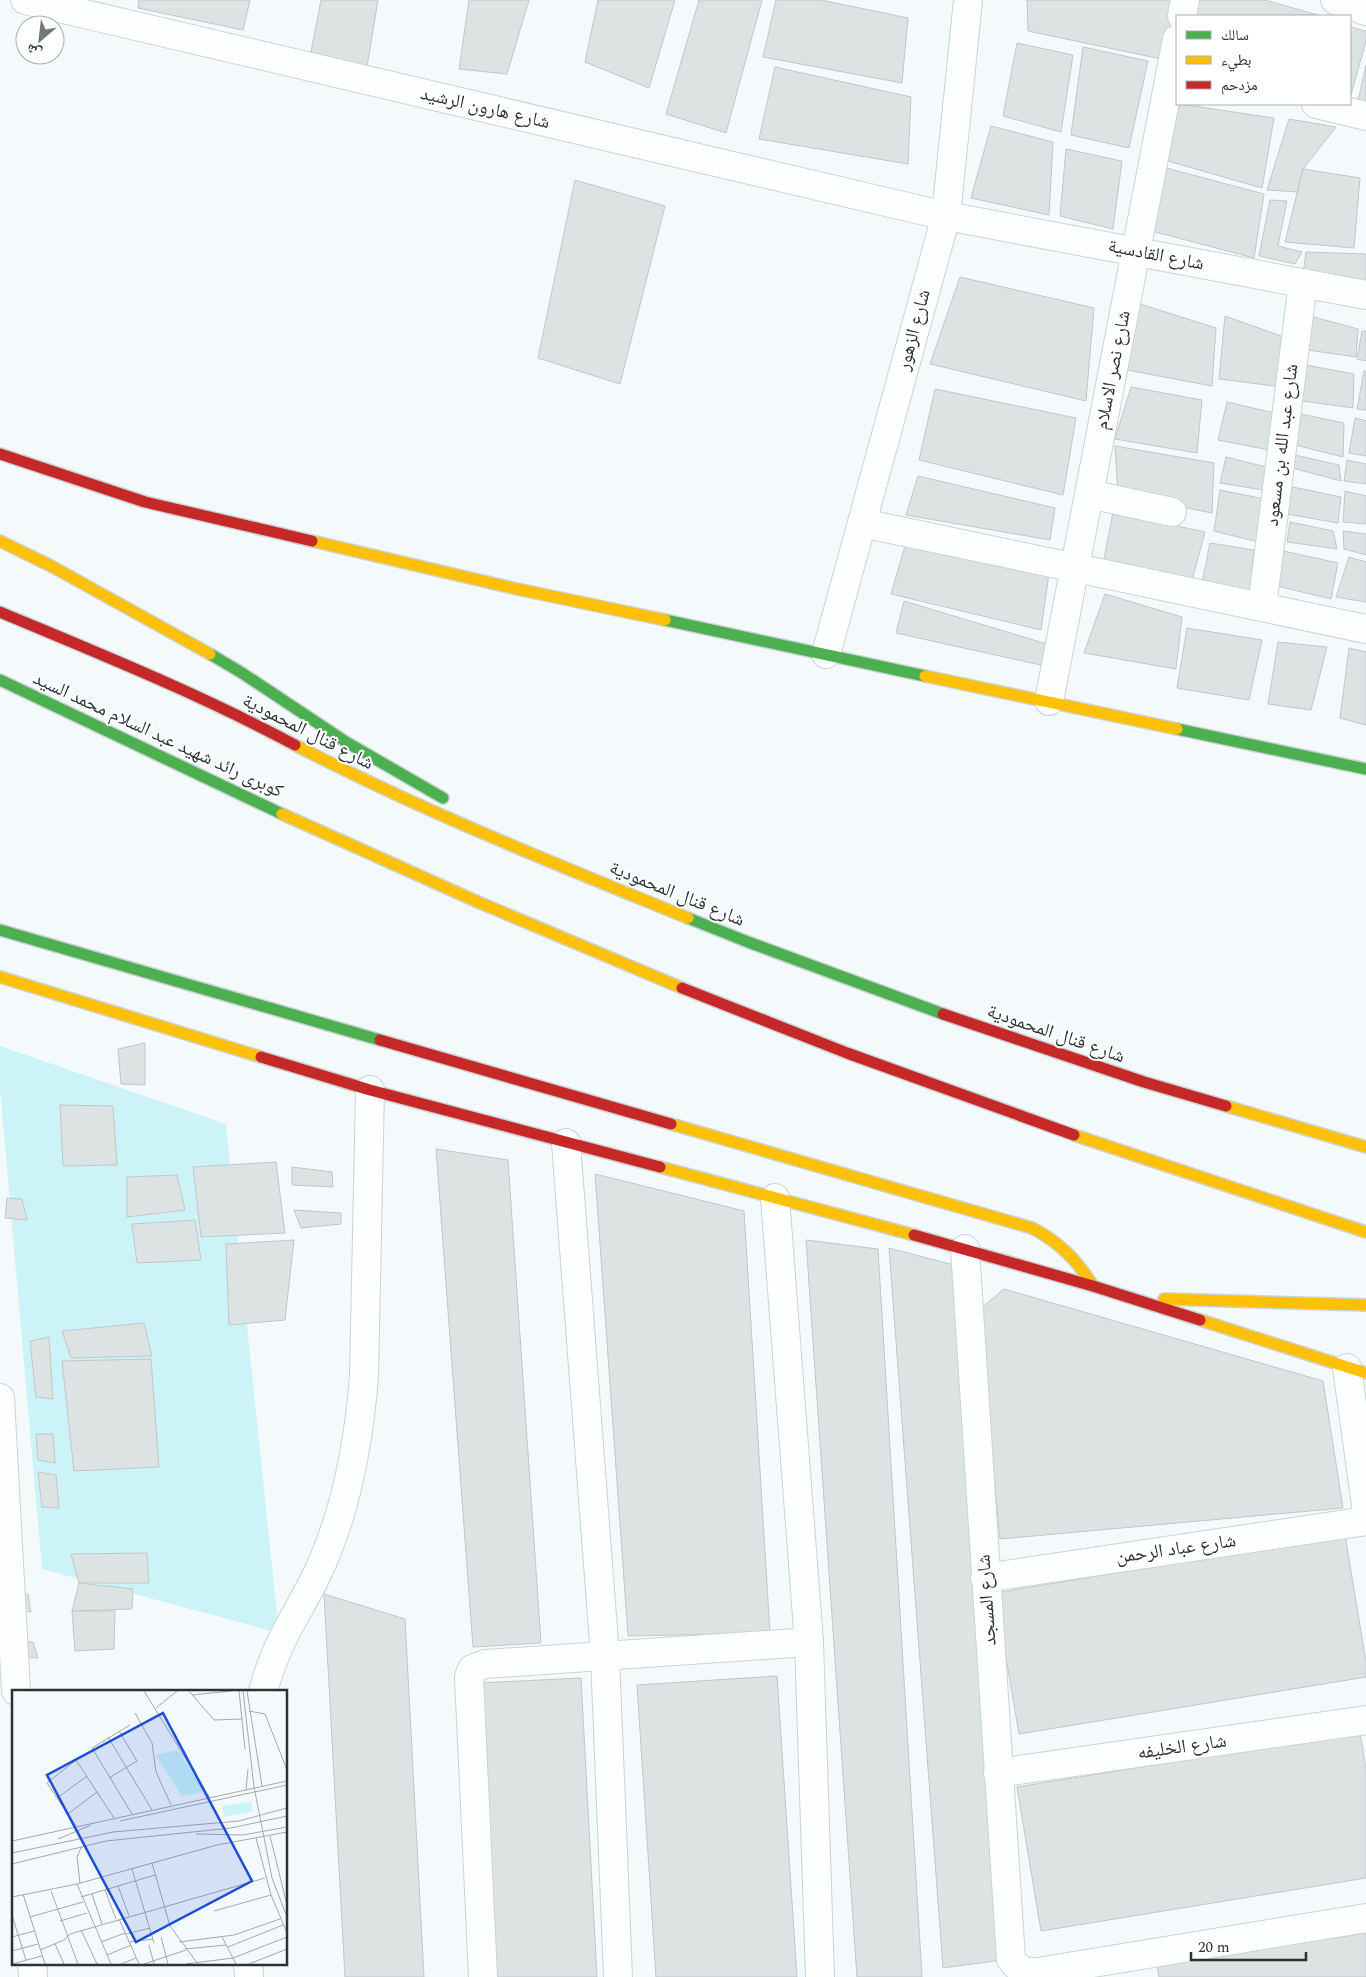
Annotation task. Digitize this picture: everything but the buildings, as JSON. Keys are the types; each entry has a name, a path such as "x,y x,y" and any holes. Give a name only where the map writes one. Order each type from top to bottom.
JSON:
{"main road":[{"path":"0,454 145,502 517,589 1366,769"},
{"path":"0,541 53,567 242,673 346,742 454,805"},
{"name":"شارع قنال المحمودية","path":"0,612 153,676 258,725 361,779 554,863 748,942 945,1015 1144,1082 1366,1147"},
{"name":"كوبرى رائد شهيد عبد السلام محمد السيد","path":"0,680 301,823 478,902 638,970 838,1050 1041,1124 1366,1232"},
{"path":"471,815 554,863"},
{"path":"0,930 1032,1228 1052,1238 1068,1251 1083,1267 1093,1286"},
{"path":"0,977 370,1090 965,1249 1093,1286 1357,1371"},
{"path":"1132,1298 1366,1305"}],"street":[{"name":"شارع هارون الرشيد","path":"25,0 946,216"},
{"name":"شارع الزهور","path":"826,654 946,216 968,0"},
{"path":"1182,15 1185,0"},
{"path":"1335,0 1366,11"},
{"name":"شارع نصر الاسلام","path":"1049,701 1088,494 1174,70 1176,49"},
{"path":"1320,105 1366,116"},
{"name":"شارع القادسية","path":"946,216 1366,295"},
{"name":"شارع عبد الله بن مسعود","path":"1262,607 1303,283"},
{"path":"1088,494 1172,512"},
{"path":"862,523 1366,629"},
{"path":"263,1690 286,1632 325,1556 341,1514 360,1423 364,1377 370,1090"},
{"path":"566,1142 605,1656 618,1977"},
{"path":"775,1198 809,1642 820,1977"},
{"name":"شارع المسجد","path":"965,1249 1011,1959 1016,1966 1030,1973 1366,1918"},
{"path":"1357,1371 1366,1505"},
{"path":"0,1398 16,1690"},
{"name":"شارع عباد الرحمن","path":"985,1578 1366,1521"},
{"path":"483,1977 470,1674 480,1665 809,1642"},
{"name":"شارع الخليفه","path":"998,1773 1366,1720"},
{"path":"32,1964 33,1977"},
{"path":"248,1964 249,1977"}],"shaded area":[{"path":"0,1046 226,1124 279,1633 42,1569 0,1089"}],"traffic: fast":[{"path":"665,620 925,676"},
{"path":"210,654 346,742 443,798"},
{"path":"0,680 282,814"},
{"path":"1177,729 1366,769"},
{"path":"688,918 943,1014"},
{"path":"0,930 380,1040"}],"traffic: slow":[{"path":"0,541 53,567 210,654"},
{"path":"312,541 517,589 665,620"},
{"path":"925,676 1177,729"},
{"path":"295,745 440,815 688,918"},
{"path":"282,814 478,902 682,988"},
{"path":"0,977 261,1057"},
{"path":"1226,1106 1366,1147"},
{"path":"671,1124 1032,1228 1051,1239 1067,1253 1081,1268 1093,1286"},
{"path":"1074,1135 1366,1232"},
{"path":"660,1167 914,1235"},
{"path":"1164,1299 1366,1305"},
{"path":"1200,1320 1366,1373"}],"traffic: jam":[{"path":"0,454 145,502 312,541"},
{"path":"0,612 186,692 295,745"},
{"path":"682,988 847,1053 1074,1135"},
{"path":"943,1014 1144,1082 1226,1106"},
{"path":"380,1040 671,1124"},
{"path":"261,1057 370,1090 660,1167"},
{"path":"914,1235 1093,1286 1200,1320"}]}
